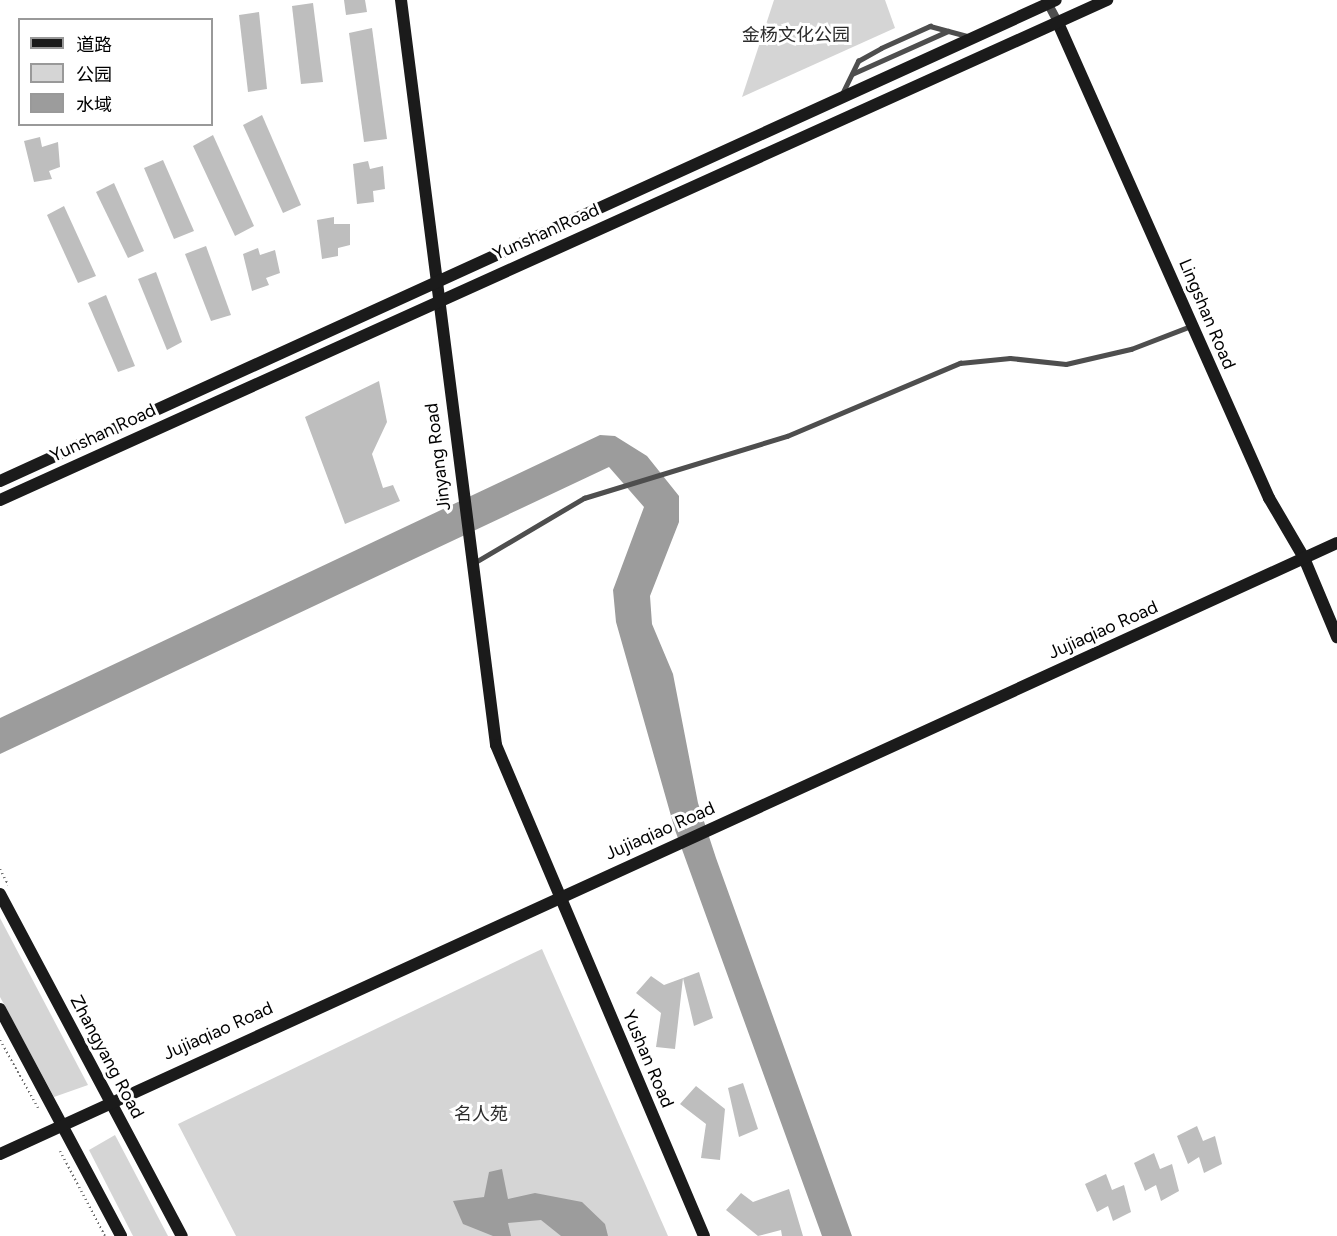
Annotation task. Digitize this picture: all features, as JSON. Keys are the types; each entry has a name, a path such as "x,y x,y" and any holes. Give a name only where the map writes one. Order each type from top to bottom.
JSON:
{"street":[{"name":"Jinyang Road","path":"401,0 467,549 496,745 559,897"},
{"name":"Yunshan Road","path":"0,500 437,300 1107,0"},
{"name":"Yunshan Road","path":"0,481 435,285 1052,2"},
{"name":"Lingshan Road","path":"1052,2 1058,23 1191,326 1269,498 1304,558 1337,637"},
{"name":"Jujiaqiao Road","path":"0,1154 63,1125 109,1100 1337,543"},
{"name":"Zhangyang Road","path":"0,894 182,1236"},
{"name":"Yushan Road","path":"559,897 704,1236"},
{"path":"0,1009 121,1236"}],"lane":[{"path":"839,99 858,61 930,26 974,38"},
{"path":"851,74 948,31"},
{"path":"470,565 614,486 788,436 960,363 1010,358 1066,364 1131,349 1191,326"}],"green space":[{"name":"金杨文化公园","path":"774,0 885,0 895,28 742,97"},
{"path":"0,918 88,1085 54,1097 0,997"},
{"name":"名人苑","path":"542,949 668,1236 236,1236 178,1124"},
{"path":"115,1135 168,1236 133,1236 89,1150"}],"water":[{"path":"600,435 615,436 647,456 679,496 679,522 650,596 652,624 673,674 698,803 852,1236 822,1236 675,830 616,622 613,590 644,507 609,467 0,754 0,718"},
{"path":"502,1169 508,1199 535,1193 582,1202 605,1224 608,1236 561,1236 541,1220 508,1223 511,1236 493,1236 463,1224 453,1201 484,1197 489,1172"}],"building":[{"path":"344,0 365,0 367,12 346,15"},
{"path":"313,3 323,82 301,84 292,6"},
{"path":"259,12 267,89 248,92 239,15"},
{"path":"372,28 387,139 364,142 349,33"},
{"path":"262,115 301,205 283,213 243,125"},
{"path":"213,135 254,226 235,236 193,146"},
{"path":"40,137 42,147 58,142 60,167 49,171 52,179 34,182 24,141"},
{"path":"163,160 194,231 174,239 144,168"},
{"path":"368,161 370,169 383,166 385,189 373,191 374,202 357,204 353,164"},
{"path":"114,183 144,251 128,258 96,192"},
{"path":"64,206 96,276 78,283 47,215"},
{"path":"334,217 334,224 350,224 350,245 338,248 338,256 322,259 317,220"},
{"path":"206,246 231,315 211,321 185,254"},
{"path":"258,248 260,255 275,250 280,273 266,278 269,285 252,291 243,254"},
{"path":"156,272 182,342 167,350 138,279"},
{"path":"106,295 135,366 118,372 88,303"},
{"path":"379,381 387,422 372,454 383,488 393,485 400,501 345,524 305,417"},
{"path":"699,972 713,1018 694,1026 683,978"},
{"path":"651,976 664,985 683,978 675,1049 656,1047 661,1013 636,993"},
{"path":"743,1083 758,1129 739,1137 728,1088"},
{"path":"696,1086 725,1109 720,1160 701,1158 706,1124 680,1104"},
{"path":"1197,1126 1203,1141 1215,1136 1222,1164 1204,1173 1199,1157 1188,1164 1177,1136"},
{"path":"1154,1153 1160,1169 1172,1164 1179,1191 1161,1201 1156,1185 1145,1191 1134,1163"},
{"path":"1106,1174 1112,1190 1124,1185 1131,1212 1113,1221 1108,1206 1097,1212 1085,1184"},
{"path":"789,1189 803,1236 782,1236 781,1230 758,1236 726,1210 741,1193 753,1202"}]}
